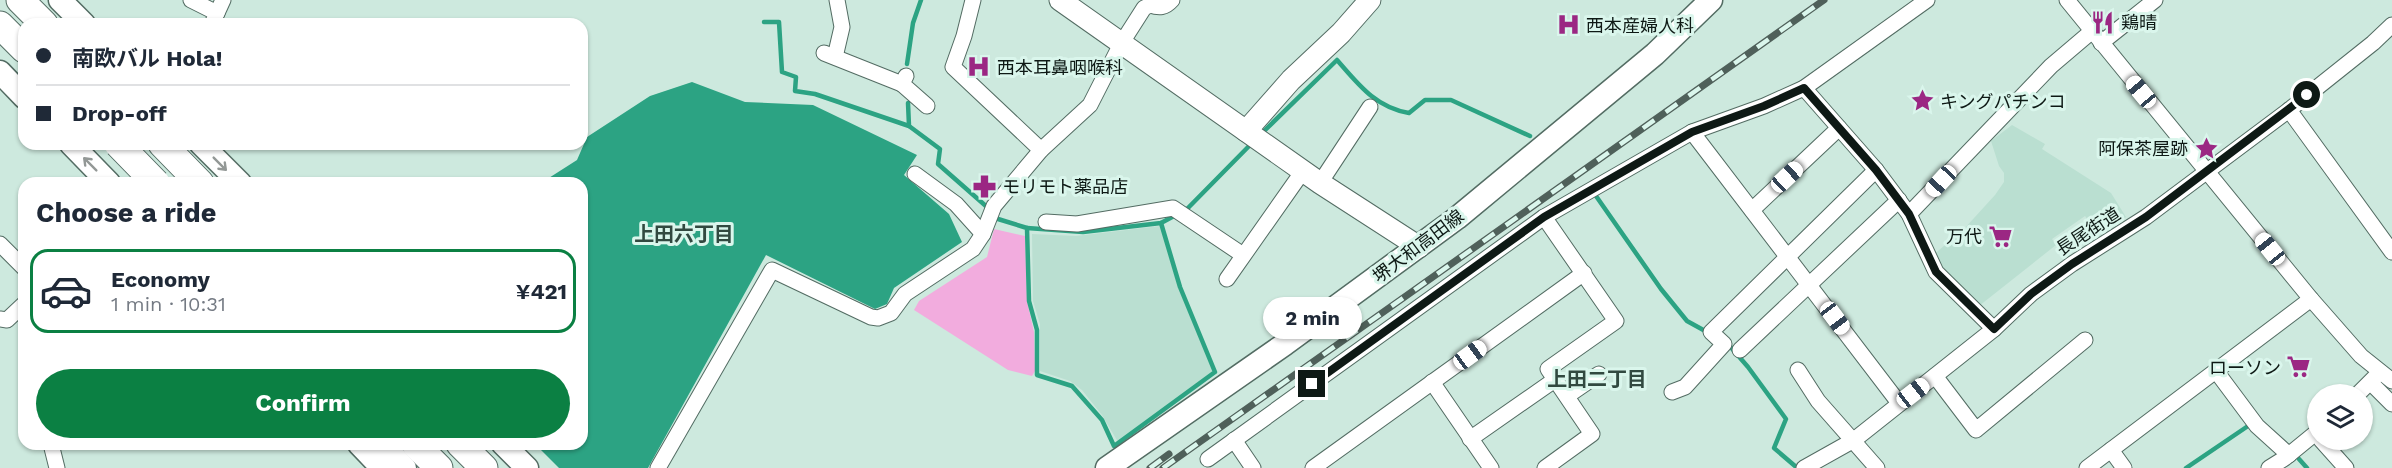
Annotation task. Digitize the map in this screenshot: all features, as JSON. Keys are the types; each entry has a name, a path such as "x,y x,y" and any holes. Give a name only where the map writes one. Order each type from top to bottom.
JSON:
{"highway":[{"path":"20,0 38,18"},
{"path":"0,25 18,43"},
{"path":"124,150 150,177"},
{"path":"166,150 194,177"},
{"path":"421,450 439,468"},
{"path":"466,450 484,468"}],"main road":[{"path":"60,0 78,18"},
{"name":"堺大和高田線","path":"1107,468 1419,247 1655,54 1711,0"},
{"path":"0,72 18,91"},
{"path":"77,150 103,177"},
{"path":"207,150 234,177"},
{"path":"365,450 382,468"},
{"path":"388,450 405,468"},
{"path":"497,450 515,468"},
{"path":"509,450 527,468"}],"street":[{"path":"191,0 217,12"},
{"path":"837,0 842,27 830,55 904,79 927,106"},
{"path":"973,0 953,67 1041,150"},
{"path":"1060,0 1312,177 1419,247"},
{"path":"658,468 772,270 878,318 891,313 905,294 973,249 983,234 994,206 1041,150 1090,105 1121,44 1144,8 1150,5 1158,8 1164,7 1172,0"},
{"path":"1253,136 1291,80 1341,33 1370,0"},
{"path":"1208,459 1544,217 1692,132 1764,106 1804,88 1927,0"},
{"path":"2067,0 2311,299 2381,378 2392,404"},
{"path":"1909,214 2051,66 2156,0"},
{"name":"長尾街道","path":"1804,468 1854,440 1994,329 2048,282 2146,217 2208,171 2289,110 2392,25"},
{"path":"1804,88 1876,170 1899,200 1909,214 1936,272 1994,329"},
{"path":"1227,279 1243,255 1370,107"},
{"path":"2289,110 2392,252"},
{"path":"1752,210 1839,128"},
{"path":"1692,132 1899,403"},
{"path":"138,177 156,150"},
{"path":"1672,392 1685,387 1724,344 1711,332 1876,170"},
{"path":"915,174 956,204 983,234"},
{"path":"1740,350 1899,200"},
{"path":"1046,222 1077,224 1173,208 1243,255"},
{"path":"1544,217 1616,321 1548,369 1592,434 1545,468"},
{"path":"0,244 18,262"},
{"path":"1313,468 1584,273"},
{"path":"2086,468 2311,299"},
{"path":"0,319 7,320 18,310"},
{"path":"1935,376 1976,430 2085,340"},
{"path":"1798,370 1818,401 1877,468"},
{"path":"2216,371 2257,426 2288,460"},
{"path":"1567,396 1599,374"},
{"path":"1470,439 1556,379"},
{"path":"1431,382 1491,468"},
{"path":"1234,440 1253,468"},
{"path":"2269,468 2288,460 2307,444"},
{"path":"52,450 57,468"},
{"path":"2110,450 2124,468"},
{"path":"2331,450 2346,468"}],"shaded area":[{"path":"692,82 745,102 813,105 917,155 904,175 949,214 962,242 894,288 887,304 875,309 766,255 648,468 559,468 541,450 588,450 588,177 550,177 577,160 581,150 588,150 588,136 650,96"},
{"path":"2012,125 2045,144 2042,149 2111,193 2126,217 2099,234 2085,216 2052,239 2056,245 1979,306 1953,284 1932,256 1964,229 2004,182 2004,173 1999,166 1991,141"},
{"path":"1160,226 1178,287 1213,372 1118,442 1102,415 1082,390 1070,381 1040,371 1040,324 1033,301 1032,234 1076,236"},
{"path":"994,229 1025,236 1027,301 1034,332 1035,371 1032,376 1008,370 914,310 919,301 987,257"}],"waterway":[{"path":"907,64 913,23 921,0"},
{"path":"764,22 779,22 782,72 796,77 795,91 815,94 909,126"},
{"path":"1261,134 1337,60 1368,94 1397,110 1409,113 1425,100 1451,100 1530,136"},
{"path":"908,103 909,126 940,149 938,164 987,207"},
{"path":"1027,228 1083,232 1161,223 1187,209 1253,142"},
{"path":"1596,196 1661,289 1687,321 1707,332"},
{"path":"998,219 1027,228 1029,301 1037,330 1037,375 1072,386 1102,420 1114,446 1215,372 1180,287 1161,223"},
{"path":"1728,344 1786,419 1774,448 1795,466"},
{"path":"2186,468 2248,426"},
{"path":"2299,459 2307,468"}],"railway":[{"path":"1163,468 1824,0"},
{"path":"1150,468 1169,454"}],"place":[{"name":"鶏晴","path":"2103,22"},
{"name":"西本産婦人科","path":"1568,25"},
{"name":"西本耳鼻咽喉科","path":"979,67"},
{"name":"キングパチンコ","path":"1922,101"},
{"name":"阿保茶屋跡","path":"2206,148"},
{"name":"モリモト薬品店","path":"984,186"},
{"name":"万代","path":"2000,236"},
{"name":"ローソン","path":"2299,367"}],"district":[{"name":"上田六丁目","path":"684,234"},
{"name":"上田二丁目","path":"1597,379"}],"route":[{"path":"1312,384 1544,217 1692,132 1764,106 1804,88 1876,170 1909,214 1936,272 1994,329 2031,294 2072,264 2146,217 2307,95"}]}
